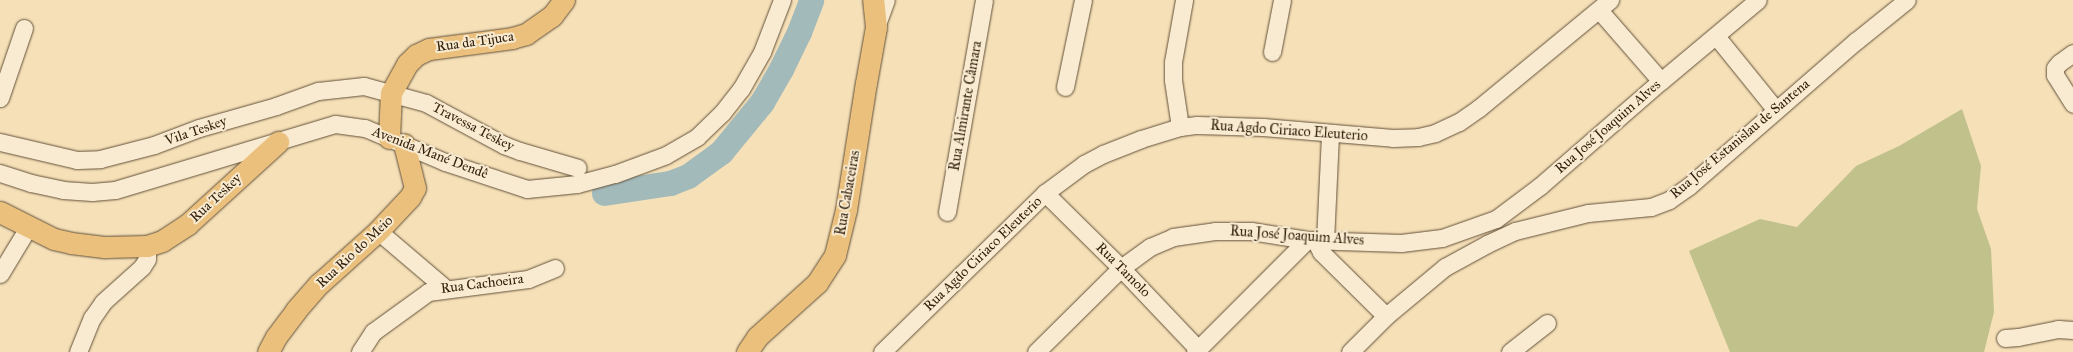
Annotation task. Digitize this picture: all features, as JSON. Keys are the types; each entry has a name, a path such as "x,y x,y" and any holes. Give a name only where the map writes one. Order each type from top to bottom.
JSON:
{"main road":[{"name":"Rua da Tijuca","path":"396,141 392,93 407,64 416,55 429,49 512,38 526,34 552,16 564,0"},
{"name":"Rua Cabaceiras","path":"747,352 757,337 817,283 835,255 846,210 876,27 874,0"},
{"name":"Rua Rio do Meio","path":"268,352 296,310 319,284 378,231 404,205 414,188 396,141"},
{"name":"Rua Teskey","path":"147,246 162,241 188,224 278,142"},
{"path":"0,212 54,238 71,243 106,247 147,246"}],"street":[{"name":"Avenida Mané Dendê","path":"0,173 31,183 63,190 92,192 114,190 335,124 365,128 445,162 527,189 576,184 634,167 666,155 697,137 722,113 741,89 762,52 782,0"},
{"path":"876,27 886,0"},
{"name":"Rua Almirante Câmara","path":"947,212 984,0"},
{"path":"1065,87 1083,0"},
{"path":"1180,127 1173,80 1173,62 1184,0"},
{"path":"1272,52 1282,0"},
{"name":"Rua José Joaquim Alves","path":"1036,352 1121,268 1150,247 1173,238 1189,234 1215,231 1251,231 1316,240 1401,243 1442,238 1461,233 1496,219 1540,186 1661,81 1758,0"},
{"name":"Rua José Estanislau de Santena","path":"1350,352 1386,316 1445,267 1487,244 1516,231 1588,213 1651,207 1669,200 1689,186 1856,41 1907,0"},
{"path":"1605,5 1661,81"},
{"name":"Rua Agdo Ciriaco Eleuterio","path":"882,352 1045,193 1084,164 1103,154 1122,145 1180,127 1222,125 1393,138 1435,133 1459,122 1479,108 1605,5"},
{"path":"0,98 24,28"},
{"path":"1716,36 1776,110"},
{"path":"2073,53 2059,63 2055,68 2055,75 2073,104"},
{"name":"Vila Teskey","path":"0,142 77,160 100,159 154,145 199,128 276,106 318,90 364,86 392,93"},
{"name":"Travessa Teskey","path":"392,93 426,103 490,138 520,151 578,168"},
{"path":"1330,133 1316,240 1321,252 1386,316"},
{"name":"Rua Tamolo","path":"1045,193 1121,268 1197,350"},
{"path":"0,274 29,226"},
{"path":"378,231 445,288"},
{"path":"1197,350 1316,240"},
{"path":"78,352 92,318 103,302 142,267 147,258 147,246"},
{"name":"Rua Cachoeira","path":"360,352 373,332 428,292 445,288 528,279 555,268"},
{"path":"1510,352 1547,323"},
{"path":"2005,338 2058,329 2073,330"}],"green space":[{"path":"1962,109 1981,166 1977,209 1991,249 1994,312 1984,352 1730,352 1689,251 1760,219 1797,227 1856,166 1899,146"}],"waterway":[{"path":"604,193 670,183 688,176 721,152 762,102 781,69 799,32 811,0"}]}
